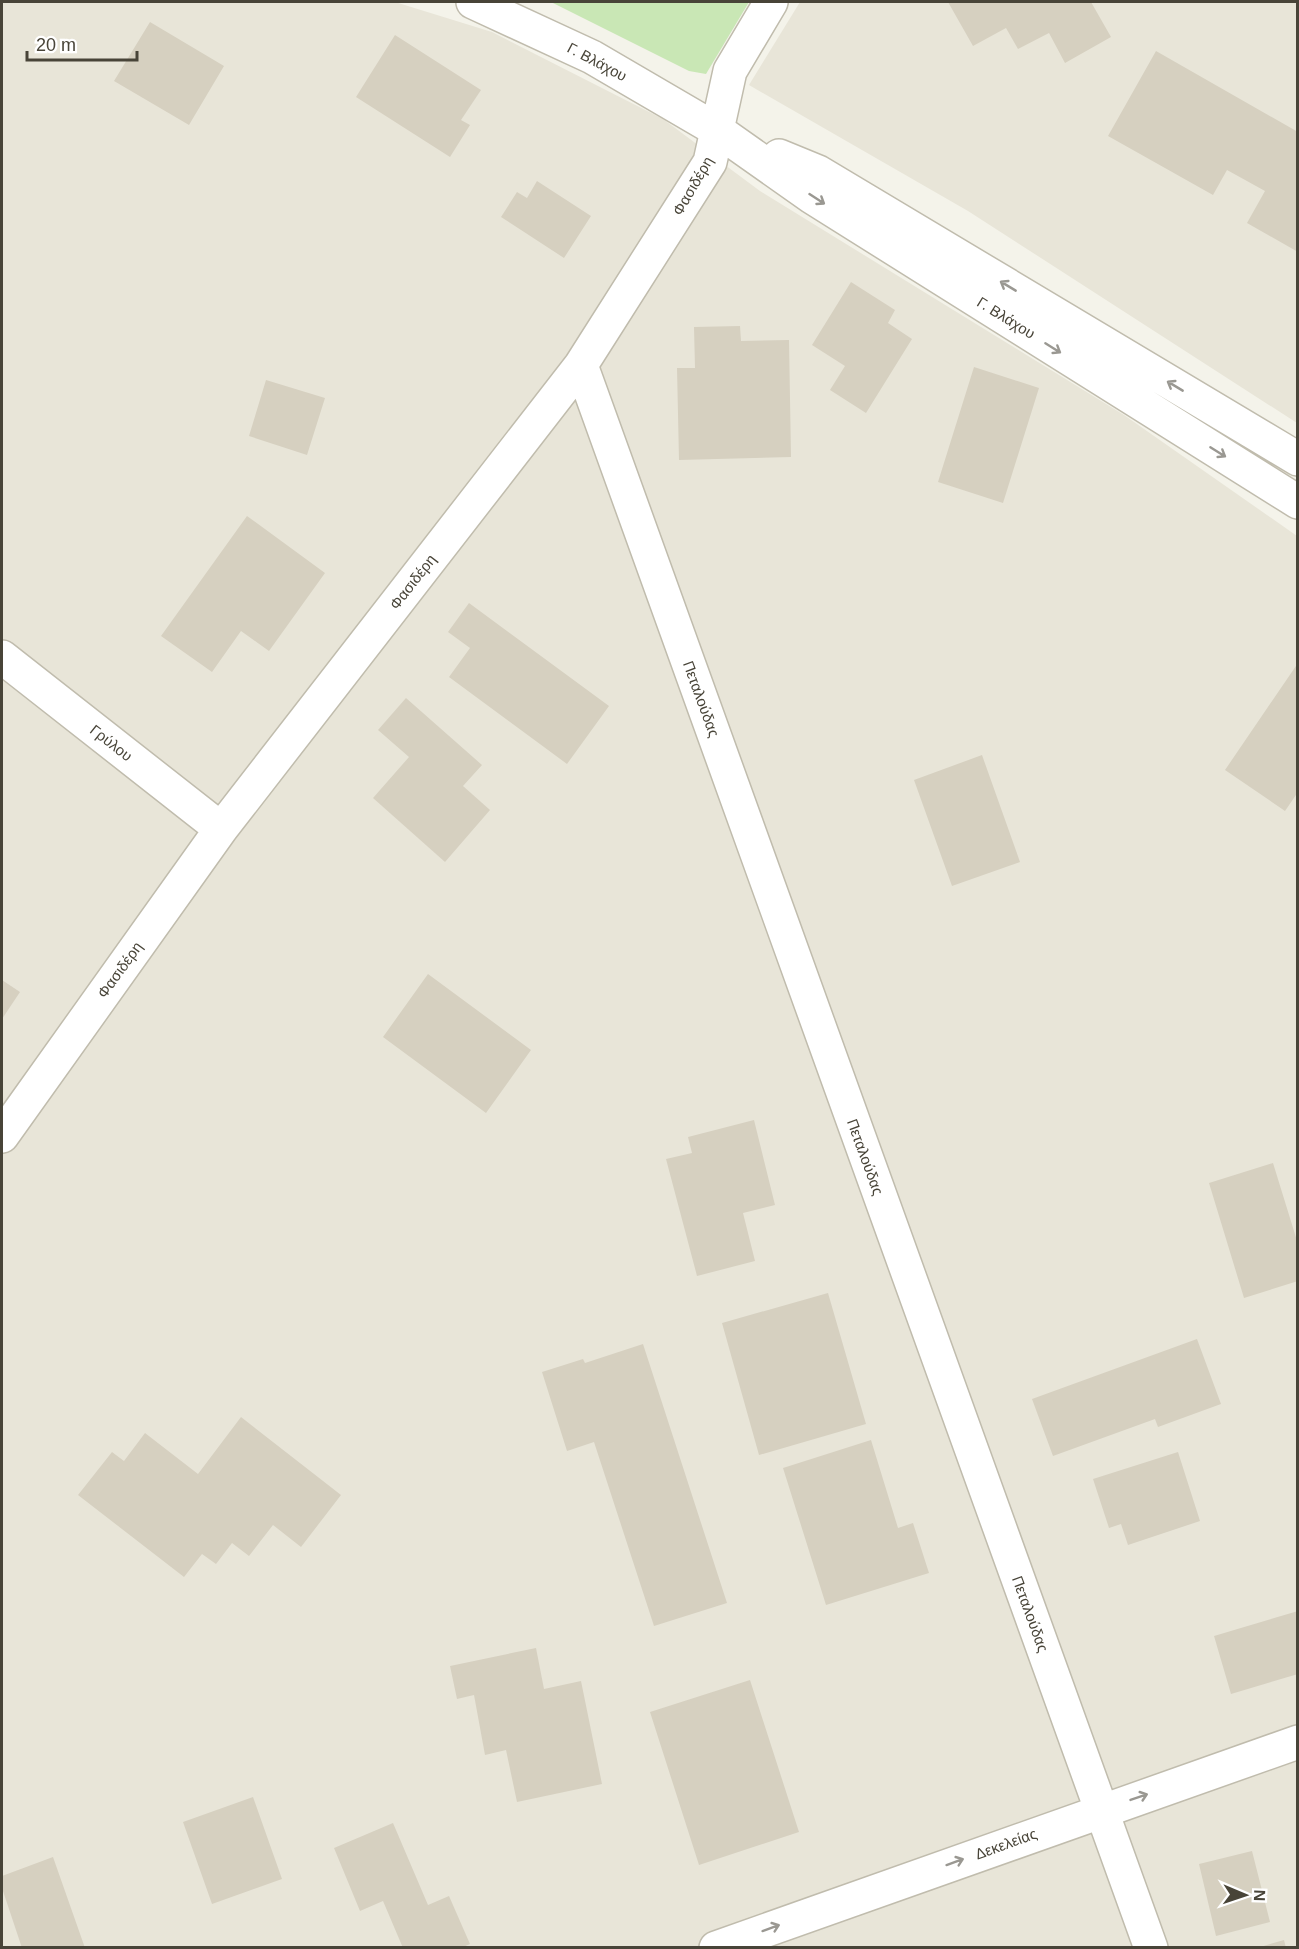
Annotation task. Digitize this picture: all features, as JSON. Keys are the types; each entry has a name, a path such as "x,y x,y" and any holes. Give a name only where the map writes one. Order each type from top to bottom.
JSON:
{"street":[{"name":"Γ. Βλάχου","path":"473,2 592,57 717,130 813,197 1298,502"},
{"name":"Φασιδέρη","path":"2,1136 221,828 581,365 710,162 730,71 771,2"},
{"name":"Γ. Βλάχου","path":"717,130 818,172 1298,459"},
{"name":"Πεταλούδας","path":"581,365 1151,1947"},
{"name":"Γρύλου","path":"2,657 221,828"},
{"name":"Δεκελείας","path":"716,1947 1298,1742"}],"shaded area":[{"path":"2,2 395,2 492,32 663,119 760,191 1124,415 1297,536 1297,1947 2,1948"},
{"path":"800,2 1297,2 1297,423 968,211 749,85"}],"green space":[{"path":"551,2 749,2 706,74 689,71"}],"building":[{"path":"948,2 1091,2 1111,37 1065,63 1049,33 1018,49 1006,28 973,46"},
{"path":"150,22 224,66 189,125 114,81"},
{"path":"395,35 481,90 461,120 470,125 450,157 356,97"},
{"path":"1156,51 1298,132 1298,252 1247,223 1265,191 1227,170 1213,195 1108,136"},
{"path":"537,181 591,216 564,258 501,217 517,192 527,198"},
{"path":"851,282 895,310 888,323 912,339 866,413 830,390 845,366 812,345"},
{"path":"740,326 741,341 789,340 791,457 679,460 677,368 695,368 694,327"},
{"path":"974,367 1039,388 1003,503 938,482"},
{"path":"266,380 325,398 307,455 249,436"},
{"path":"247,516 325,573 269,651 241,631 212,672 161,636"},
{"path":"469,603 609,706 567,764 449,677 470,648 448,632"},
{"path":"1298,663 1298,792 1285,811 1225,770"},
{"path":"406,698 482,765 463,786 490,810 445,862 373,798 409,757 378,730"},
{"path":"982,755 1020,862 952,886 914,780"},
{"path":"428,974 531,1050 486,1113 383,1037"},
{"path":"2,980 20,992 2,1019"},
{"path":"754,1120 775,1205 743,1213 755,1261 697,1276 666,1159 692,1153 688,1137"},
{"path":"1273,1163 1298,1244 1298,1281 1244,1298 1209,1183"},
{"path":"828,1293 866,1424 759,1455 722,1323"},
{"path":"1197,1339 1221,1404 1158,1427 1155,1419 1053,1456 1032,1399"},
{"path":"643,1344 727,1603 654,1626 594,1442 567,1451 542,1372 583,1359 585,1363"},
{"path":"241,1417 341,1495 301,1547 273,1525 249,1556 232,1543 216,1564 202,1554 184,1577 78,1495 112,1452 124,1461 145,1433 198,1474"},
{"path":"871,1440 898,1528 913,1523 929,1573 826,1605 783,1468"},
{"path":"1178,1452 1200,1521 1128,1545 1121,1524 1109,1528 1093,1479"},
{"path":"1298,1611 1298,1674 1231,1694 1214,1636"},
{"path":"536,1648 544,1689 581,1681 602,1784 517,1802 506,1750 485,1755 474,1695 457,1699 450,1666"},
{"path":"750,1680 799,1832 699,1865 650,1712"},
{"path":"253,1797 282,1879 212,1904 183,1822"},
{"path":"393,1823 428,1905 449,1896 470,1944 461,1948 403,1948 383,1901 360,1911 334,1848"},
{"path":"1252,1851 1270,1922 1216,1936 1199,1864"},
{"path":"53,1857 85,1948 22,1948 2,1888 2,1876"},
{"path":"1284,1940 1286,1948 1260,1948 1260,1947"}]}
